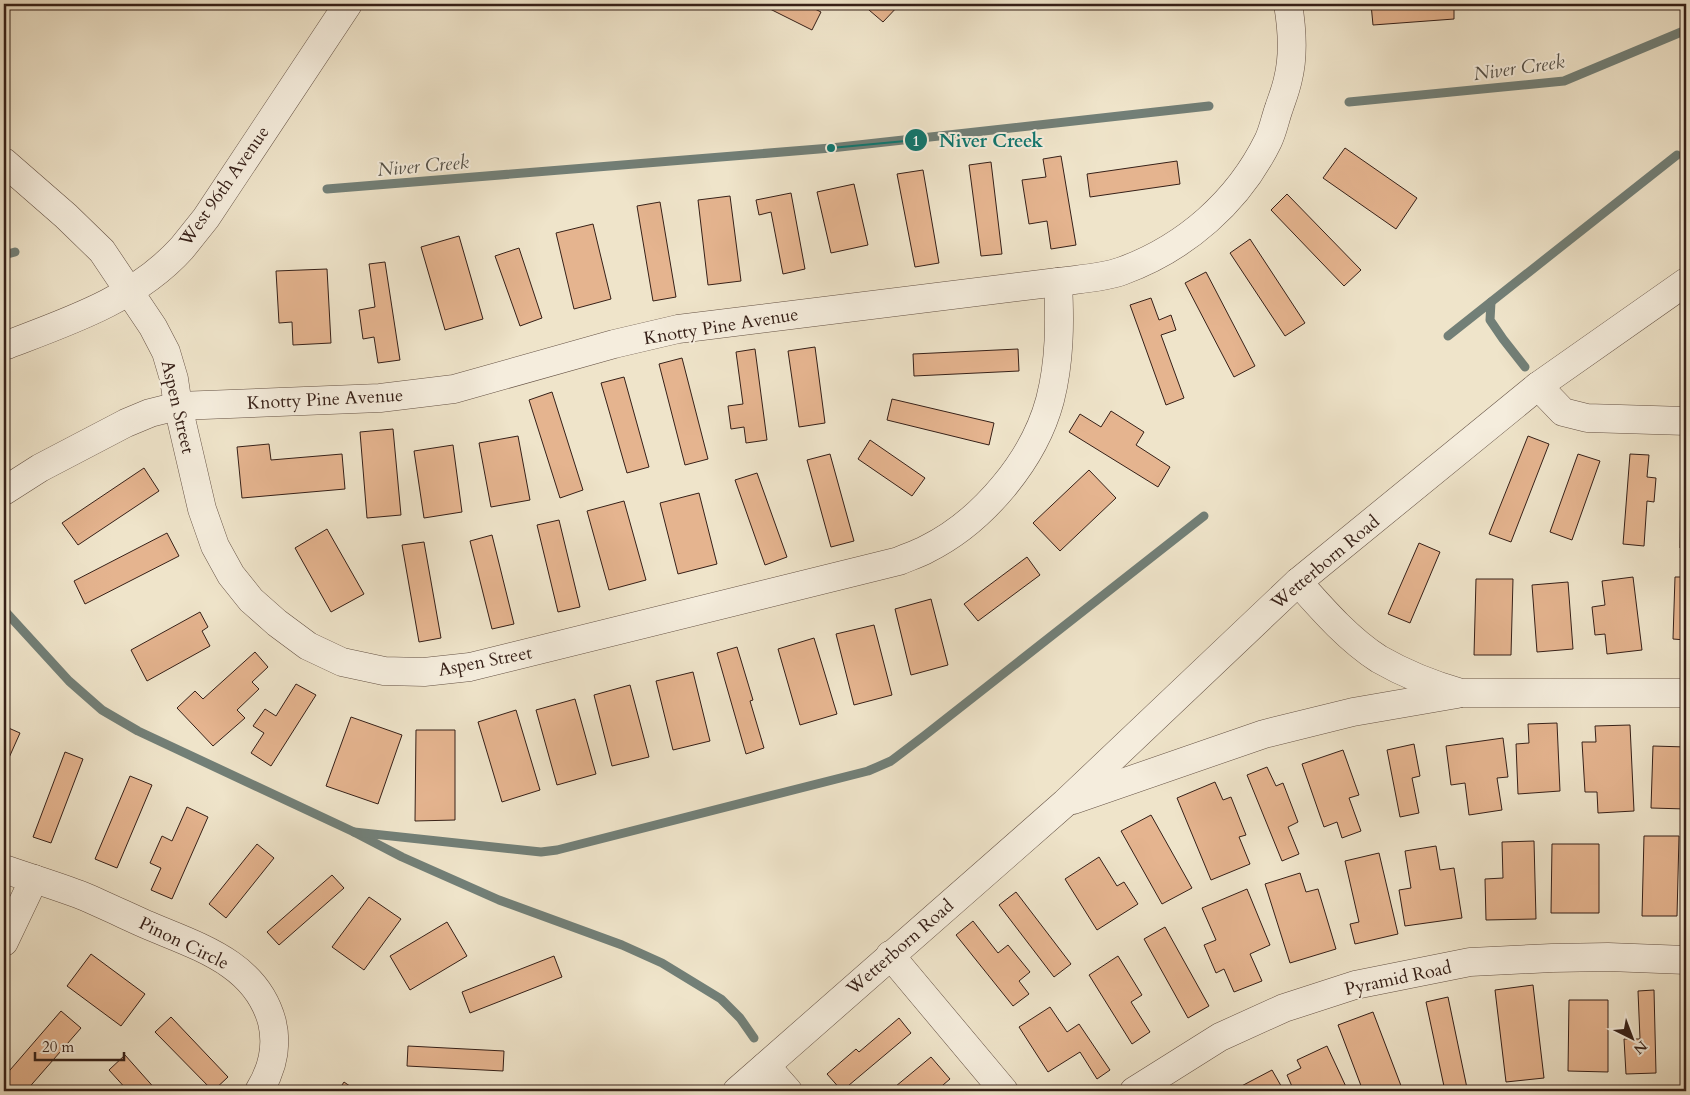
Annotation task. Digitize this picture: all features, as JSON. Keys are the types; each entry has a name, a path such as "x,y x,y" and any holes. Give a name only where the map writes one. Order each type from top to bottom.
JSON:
{"street":[{"name":"West 96th Avenue","path":"4,346 102,307 155,272 181,249 206,218 348,4"},
{"name":"Knotty Pine Avenue","path":"4,491 40,468 126,423 150,413 178,406 380,398 454,389 614,344 678,329 1058,282 1119,272 1149,260 1187,238 1209,220 1236,191 1250,171 1268,140 1288,79 1292,48 1288,4"},
{"name":"Aspen Street","path":"4,162 66,216 102,251 153,327 166,352 174,379 178,406 202,509 215,546 232,576 257,606 308,646 342,662 384,671 424,672 470,668 899,561 928,549 956,531 986,506 1013,476 1034,440 1050,400 1058,355 1060,316 1058,282"},
{"name":"Wetterborn Road","path":"737,1091 1065,803 1298,582 1538,386 1686,282"},
{"path":"1538,386 1563,412 1587,418 1637,418 1686,422"},
{"path":"1298,582 1354,640 1379,658 1431,684 1461,693 1686,693"},
{"name":"Wetterborn Road","path":"1065,803 1264,734 1353,712 1461,693"},
{"name":"Pinon Circle","path":"4,869 82,896 212,953 232,965 246,977 258,989 269,1014 275,1035 274,1052 267,1077 259,1091"},
{"path":"4,942 34,879"},
{"path":"890,955 1004,1091"},
{"name":"Pyramid Road","path":"1134,1091 1220,1037 1284,1008 1355,985 1470,962 1608,957 1686,960"},
{"path":"766,1066 788,1091"}],"building":[{"path":"760,4 805,4 821,12 812,30"},
{"path":"862,4 900,4 883,22"},
{"path":"1371,4 1454,4 1454,19 1373,25"},
{"path":"1345,148 1417,198 1396,229 1323,178"},
{"path":"1061,156 1076,245 1051,249 1047,221 1029,224 1022,180 1046,177 1043,159"},
{"path":"1177,161 1180,184 1090,197 1087,174"},
{"path":"991,162 1002,254 981,256 969,165"},
{"path":"923,170 939,263 915,267 897,174"},
{"path":"854,184 868,245 831,253 817,192"},
{"path":"791,193 805,269 783,274 771,212 759,215 756,200"},
{"path":"1287,194 1361,270 1344,286 1271,210"},
{"path":"730,196 741,281 708,285 698,200"},
{"path":"660,202 676,297 653,301 637,206"},
{"path":"593,224 611,299 574,309 556,233"},
{"path":"459,236 483,319 445,330 421,247"},
{"path":"1250,239 1305,323 1285,336 1230,253"},
{"path":"519,248 542,318 520,326 495,256"},
{"path":"385,262 400,360 378,363 374,337 363,339 359,310 375,307 369,264"},
{"path":"327,269 331,343 293,345 292,322 279,323 276,271"},
{"path":"1206,272 1255,366 1234,377 1185,283"},
{"path":"1151,298 1159,320 1171,315 1176,330 1161,335 1184,398 1166,405 1130,305"},
{"path":"815,347 825,423 799,427 788,351"},
{"path":"755,349 767,440 746,443 744,427 731,429 728,406 743,404 736,352"},
{"path":"1018,349 1019,371 914,376 913,354"},
{"path":"682,358 708,459 685,465 659,364"},
{"path":"624,377 649,467 627,473 601,383"},
{"path":"552,392 583,490 560,498 529,400"},
{"path":"892,399 994,423 989,445 887,420"},
{"path":"1111,411 1144,432 1136,445 1170,467 1158,487 1069,432 1080,414 1101,427"},
{"path":"393,429 401,515 367,518 360,432"},
{"path":"518,436 530,500 491,507 479,443"},
{"path":"1528,436 1549,444 1511,542 1489,534"},
{"path":"870,440 925,478 912,496 858,459"},
{"path":"269,444 271,460 342,454 345,489 242,498 237,447"},
{"path":"453,445 462,512 424,518 414,451"},
{"path":"830,454 854,541 831,547 807,460"},
{"path":"1578,454 1600,461 1572,540 1550,532"},
{"path":"1630,454 1649,455 1647,477 1656,478 1654,502 1647,501 1644,546 1623,544"},
{"path":"1681,461 1686,461 1686,548 1680,548"},
{"path":"144,468 159,491 78,545 62,523"},
{"path":"1089,470 1116,498 1060,551 1033,523"},
{"path":"757,473 787,557 765,565 735,480"},
{"path":"699,493 717,564 678,574 660,503"},
{"path":"624,501 646,580 609,590 587,511"},
{"path":"559,520 580,607 558,612 537,525"},
{"path":"327,529 364,594 331,612 295,548"},
{"path":"167,533 179,556 85,604 74,581"},
{"path":"492,535 514,624 492,629 470,541"},
{"path":"424,542 441,638 419,642 402,545"},
{"path":"1419,543 1440,552 1410,623 1388,614"},
{"path":"1027,557 1040,575 978,621 964,604"},
{"path":"1633,577 1642,650 1607,654 1605,634 1595,635 1592,607 1605,605 1602,581"},
{"path":"1675,577 1686,577 1686,640 1673,639"},
{"path":"1476,579 1513,579 1511,655 1474,655"},
{"path":"1568,582 1573,649 1537,652 1532,585"},
{"path":"931,599 948,665 911,675 895,609"},
{"path":"200,612 208,627 202,631 210,646 147,681 131,650"},
{"path":"874,625 892,695 854,705 836,634"},
{"path":"814,638 837,714 800,725 778,649"},
{"path":"737,647 753,700 750,701 764,748 746,754 717,653"},
{"path":"255,652 268,667 252,682 259,689 237,710 245,718 213,746 177,708 195,691 203,699"},
{"path":"693,672 710,741 673,750 656,681"},
{"path":"296,684 316,695 271,766 251,753 264,733 253,726 265,709 276,716"},
{"path":"630,685 649,757 612,766 594,695"},
{"path":"575,699 596,774 557,785 536,710"},
{"path":"516,710 540,790 502,802 478,722"},
{"path":"351,717 402,735 378,804 326,786"},
{"path":"1557,723 1560,791 1518,794 1516,744 1529,743 1528,724"},
{"path":"1630,725 1634,811 1598,813 1597,792 1585,792 1582,742 1596,742 1595,726"},
{"path":"4,726 20,733 4,769"},
{"path":"416,730 455,730 455,820 415,821"},
{"path":"1503,738 1508,777 1497,778 1502,810 1469,815 1465,783 1451,785 1446,746"},
{"path":"1414,744 1420,776 1412,778 1419,813 1400,817 1387,750"},
{"path":"1653,746 1686,747 1686,809 1651,808"},
{"path":"1343,750 1359,795 1349,798 1361,831 1342,838 1337,822 1324,827 1302,764"},
{"path":"65,752 83,759 51,843 33,837"},
{"path":"1267,767 1276,786 1283,783 1298,822 1288,827 1299,854 1282,861 1247,775"},
{"path":"130,776 152,785 117,868 95,859"},
{"path":"1215,782 1223,800 1231,797 1246,835 1239,837 1250,864 1211,880 1177,798"},
{"path":"187,807 208,817 172,899 151,890 161,868 150,863 162,836 172,841"},
{"path":"1151,815 1192,888 1162,904 1121,831"},
{"path":"1644,836 1679,836 1677,916 1642,916"},
{"path":"1534,841 1536,919 1486,920 1485,879 1503,878 1502,842"},
{"path":"257,844 274,858 226,918 209,904"},
{"path":"1552,844 1599,844 1599,913 1551,913"},
{"path":"1436,846 1440,870 1454,868 1462,918 1405,926 1399,890 1411,888 1405,851"},
{"path":"1379,853 1398,934 1355,944 1350,924 1359,922 1345,861"},
{"path":"1099,857 1117,886 1124,882 1138,904 1097,930 1065,879"},
{"path":"1300,873 1306,892 1318,889 1336,949 1290,963 1265,884"},
{"path":"332,875 344,888 279,945 267,932"},
{"path":"1247,889 1270,945 1250,954 1262,981 1234,992 1224,969 1216,973 1204,945 1216,940 1202,908"},
{"path":"1016,892 1071,964 1054,977 999,905"},
{"path":"369,897 401,919 364,970 332,947"},
{"path":"973,921 998,953 1008,945 1030,972 1019,981 1029,994 1013,1006 956,935"},
{"path":"447,922 467,956 410,990 390,956"},
{"path":"1165,927 1209,1006 1188,1018 1144,939"},
{"path":"91,954 145,994 121,1026 67,986"},
{"path":"554,956 562,977 470,1013 462,992"},
{"path":"1118,956 1142,995 1131,1002 1150,1032 1132,1044 1089,975"},
{"path":"1533,985 1544,1078 1506,1082 1495,990"},
{"path":"1654,990 1656,1073 1626,1074 1624,1039 1640,1039 1638,991"},
{"path":"1448,997 1467,1088 1452,1091 1445,1091 1426,1002"},
{"path":"1569,1000 1608,1000 1608,1072 1568,1071"},
{"path":"1050,1007 1067,1032 1079,1024 1110,1070 1097,1079 1080,1052 1048,1072 1019,1027"},
{"path":"61,1011 81,1028 26,1091 17,1091 4,1080 4,1077"},
{"path":"1373,1012 1403,1091 1363,1091 1338,1025"},
{"path":"171,1017 228,1077 213,1091 155,1032"},
{"path":"899,1018 911,1033 842,1091 827,1074 856,1049 859,1052"},
{"path":"408,1046 504,1051 503,1071 407,1066"},
{"path":"1327,1046 1348,1091 1294,1091 1287,1075 1301,1068 1297,1060"},
{"path":"125,1055 157,1091 128,1091 109,1070"},
{"path":"931,1057 950,1079 936,1091 890,1091"},
{"path":"1272,1070 1284,1091 1232,1091"},
{"path":"344,1082 357,1091 338,1091"}],"waterway":[{"name":"Niver Creek","path":"1349,102 1564,81 1686,30"},
{"name":"Niver Creek","path":"327,189 831,148 1209,106"},
{"path":"1448,336 1677,155"},
{"name":"Niver Creek","path":"4,255 15,252"},
{"path":"1491,302 1490,320 1525,367"},
{"path":"354,832 541,852 557,850 868,771 891,761 924,736 1204,516"},
{"path":"4,610 69,681 102,710 138,731 354,832 402,857 499,900 622,945 662,963 721,999 740,1018 754,1038"}],"place":[{"name":"Niver Creek","path":"831,148"}]}
